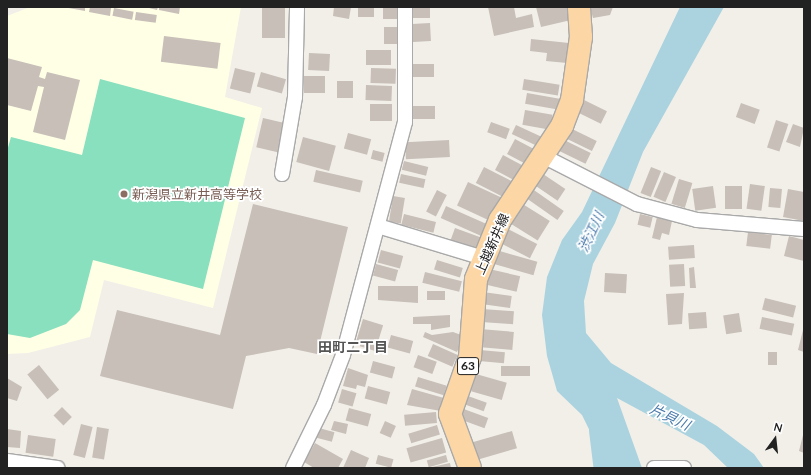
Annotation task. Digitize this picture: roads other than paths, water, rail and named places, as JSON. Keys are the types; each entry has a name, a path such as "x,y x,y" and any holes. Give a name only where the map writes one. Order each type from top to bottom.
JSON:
{"main road":[{"name":"上越新井線","path":"470,468 450,414 470,357 476,279 483,258 500,220 562,126 572,100 581,37 579,7"}],"street":[{"path":"282,174 295,97 297,7"},
{"path":"296,467 343,355 405,122 405,7"},
{"path":"543,156 637,204 697,220 804,229"},
{"path":"378,226 483,258"},
{"path":"7,461 58,468"},
{"path":"654,468 684,468"}],"water":[{"name":"片貝川","path":"680,7 724,7 643,152 615,223 593,264 584,301 586,333 611,363 717,426 754,454 764,468 728,468 704,445 617,398 642,468 608,468 582,415 557,391 547,356 542,315 547,277 562,240 582,212"}],"waterway":[{"name":"渋江川","path":"600,430 605,468"}],"place":[{"name":"新潟県立新井高等学校","path":"124,194"}],"district":[{"name":"田町二丁目","path":"353,347"}]}
